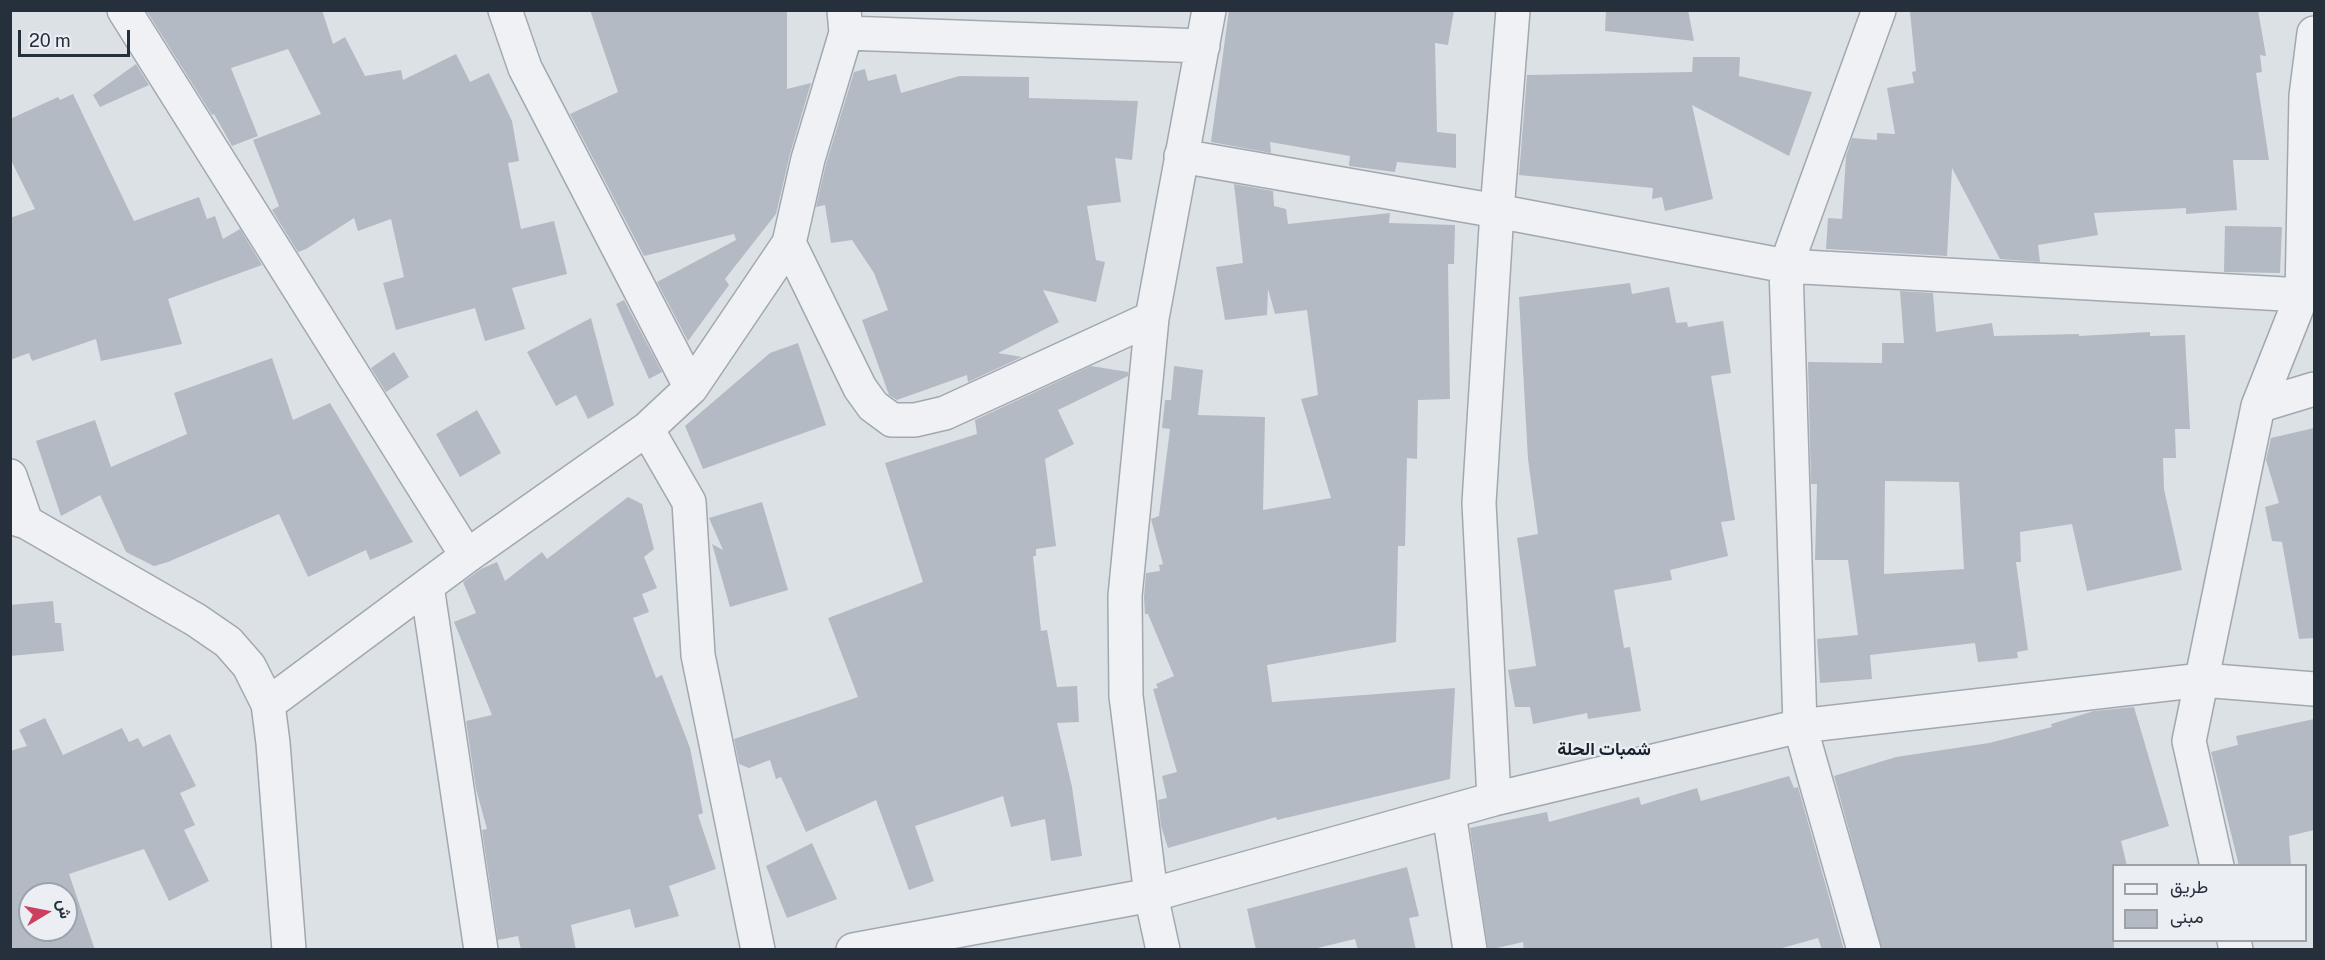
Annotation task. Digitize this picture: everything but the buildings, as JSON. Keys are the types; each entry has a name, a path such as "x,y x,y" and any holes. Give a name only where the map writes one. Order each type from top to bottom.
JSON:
{"street":[{"path":"124,10 467,556"},
{"path":"505,10 525,68 691,388"},
{"path":"1163,950 1151,896 1126,696 1125,596 1152,318 1209,10"},
{"path":"1494,799 1479,503 1497,211 1513,10"},
{"path":"1864,950 1800,726 1786,266 1879,10"},
{"path":"268,704 467,556 647,429 691,388 789,243 808,159 845,22 1203,46"},
{"path":"2217,864 2189,741 2258,406 2302,295 2306,96 2314,33"},
{"path":"1181,156 1497,211 1786,266 2302,295"},
{"path":"789,243 860,388 873,406 892,420 915,420 945,413 1152,318"},
{"path":"2258,406 2314,389"},
{"path":"647,429 689,502 698,655 758,950"},
{"path":"10,476 18,520 196,620 228,642 249,666 268,704 289,950"},
{"path":"427,586 481,950"},
{"path":"853,950 1151,896 1494,799 1800,726 2202,680 2314,689"},
{"path":"1449,813 1470,950"}],"district":[{"name":"شمبات الحلة","path":"1604,749"}]}
